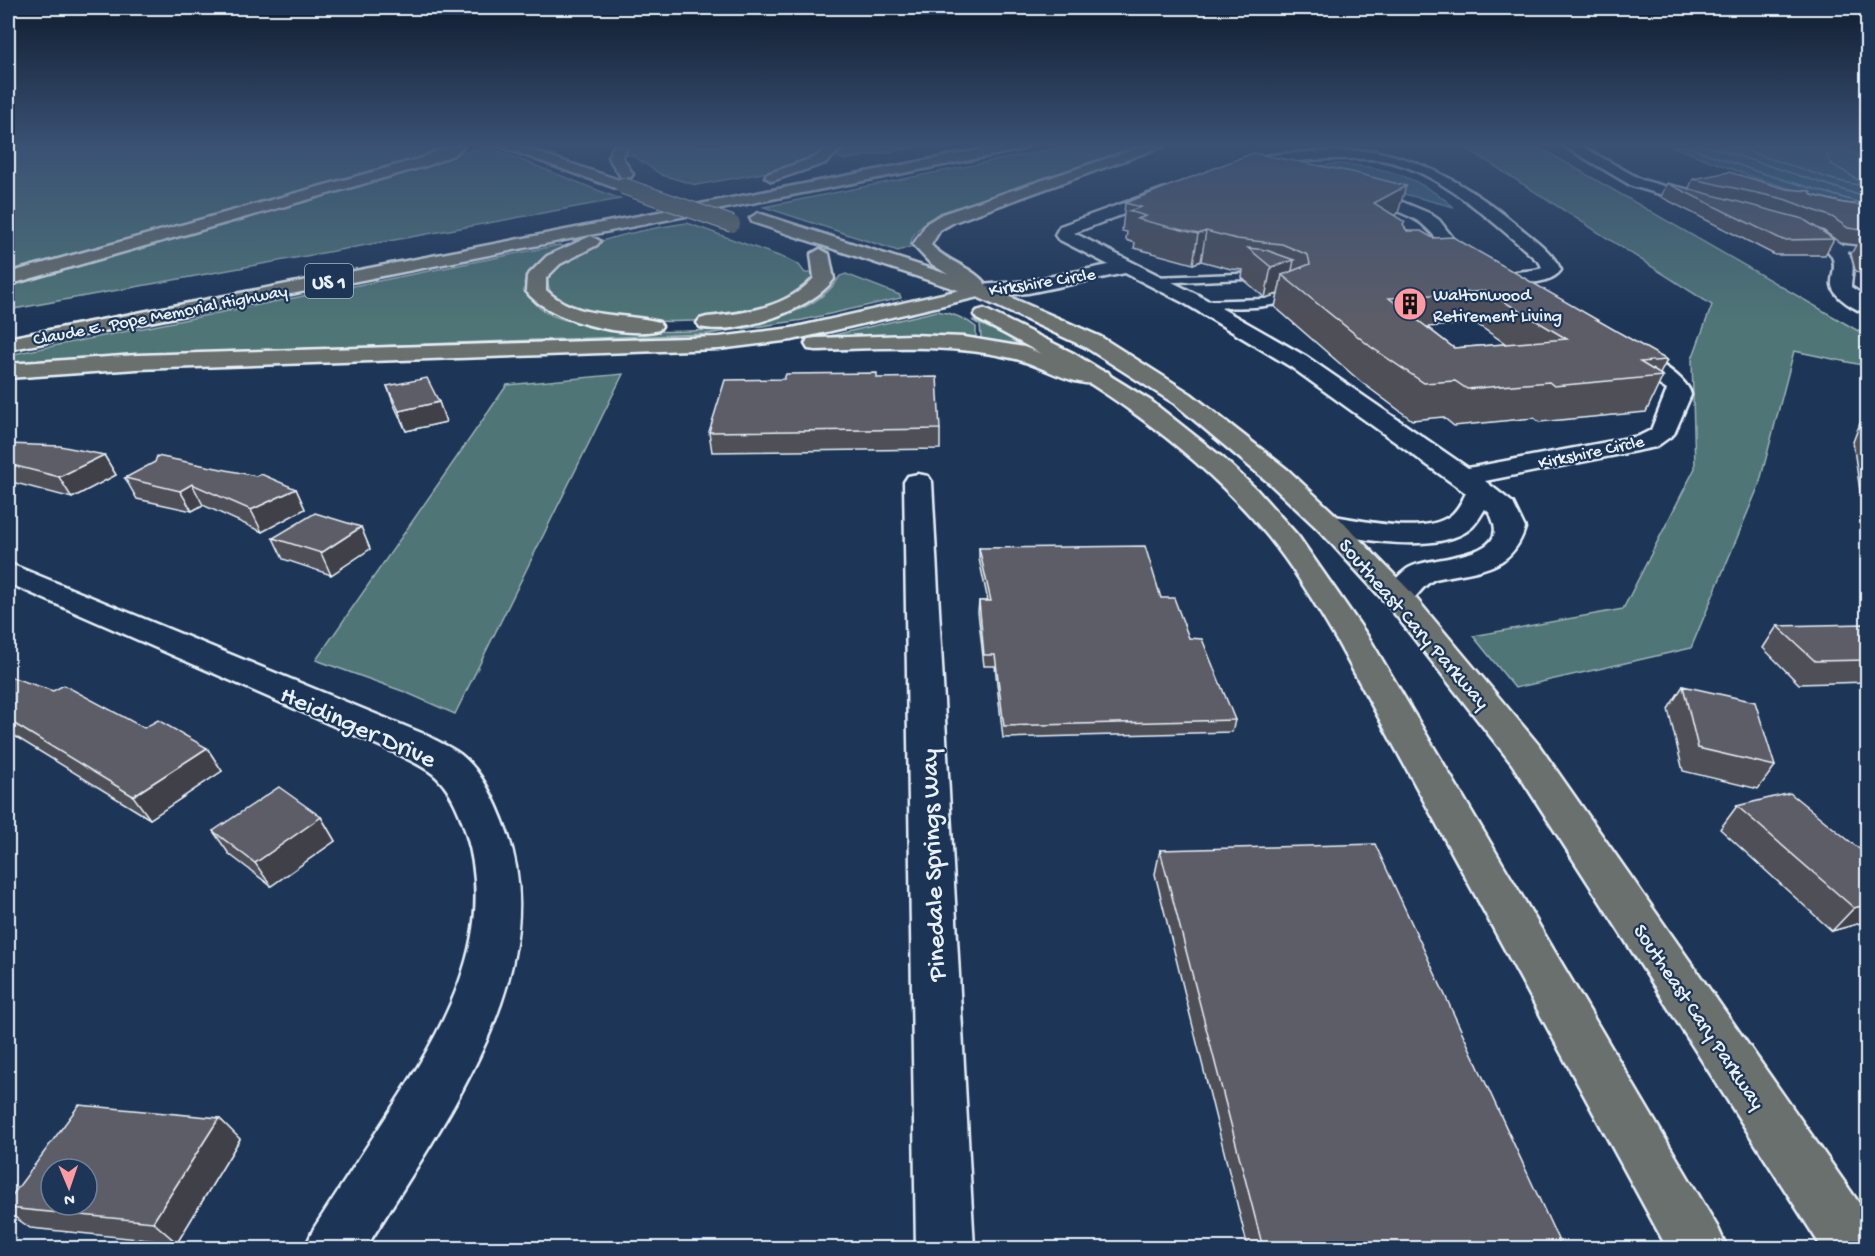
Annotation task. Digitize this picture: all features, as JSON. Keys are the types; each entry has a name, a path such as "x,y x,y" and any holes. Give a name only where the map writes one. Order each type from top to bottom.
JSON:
{"main road":[{"path":"8,279 272,205"},
{"path":"453,239 634,205"},
{"name":"Southeast Cary Parkway","path":"684,205 732,224 950,299 1040,342 1100,377 1180,435 1212,463 1276,528 1308,569 1354,641 1698,1248"},
{"name":"Southeast Cary Parkway","path":"718,205 980,291 1093,342 1154,379 1228,434 1329,524 1398,597 1525,754 1855,1248"},
{"name":"Claude E. Pope Memorial Highway","path":"8,344 720,205"},
{"path":"8,371 137,362 719,343 792,334 980,291 974,281 937,262 927,254 922,245 933,227 948,218 987,205"},
{"path":"651,218 554,258 537,278 535,288 540,300 570,314 608,324 686,325 733,320 769,312 798,301 817,288 824,279 820,254"},
{"path":"719,343 747,347 901,341 964,343 1024,354 1062,370 1100,377"}],"street":[{"name":"Kirkshire Circle","path":"1142,205 1123,209 1066,230 1064,235 1154,280 1308,368 1472,484 1503,509 1510,528 1505,544 1491,557 1425,572 1417,576 1398,597"},
{"path":"1387,205 1411,211 1433,224 1447,242 1459,252 1510,279 1550,306"},
{"path":"1479,205 1510,227 1552,265 1552,270 1547,275 1510,279"},
{"path":"1715,205 1724,207"},
{"path":"1768,219 1802,228 1833,246 1843,261 1842,289 1868,308"},
{"path":"1438,253 1459,252"},
{"name":"Kirkshire Circle","path":"980,291 1004,280 1108,257"},
{"name":"Kirkshire Circle","path":"980,291 1028,287 1127,267"},
{"name":"Kirkshire Circle","path":"1472,484 1647,442 1661,434 1679,389 1674,383 1607,342"},
{"name":"Pinedale Springs Way","path":"918,482 945,1248"},
{"path":"1329,524 1417,533 1445,530 1462,522 1472,484"},
{"name":"Heidinger Drive","path":"8,572 411,744 448,765 468,790 491,846 498,891 494,947 479,998 448,1067 334,1248"}],"lane":[{"path":"1123,209 1146,211"},
{"path":"1833,246 1868,251"},
{"path":"1154,280 1255,275 1276,277"},
{"path":"1198,304 1288,299 1297,294 1292,284"}],"green space":[{"path":"8,205 253,205 8,271"},
{"path":"278,205 589,205 8,310 8,282"},
{"path":"776,205 971,205 944,214 927,223 917,230 910,247 898,251 764,207"},
{"path":"1555,205 1639,205 1867,336 1867,366 1794,351 1759,485 1691,648 1515,688 1473,636 1623,609 1695,468 1692,359 1712,305"},
{"path":"687,223 787,259 799,265 805,273 813,273 810,282 790,297 741,315 686,321 632,319 589,313 565,305 551,292 548,284 551,270 564,258 582,248 630,234"},
{"path":"559,245 564,247 540,261 524,283 538,307 564,320 589,325 616,329 687,331 761,322 794,312 821,296 840,276 846,274 900,295 901,298 803,320 707,334 202,352 8,365 8,355"},
{"path":"937,311 958,316 972,324 976,327 976,337 821,338"},
{"path":"972,320 1033,349 986,341 981,338 980,325"},
{"path":"623,374 455,714 405,692 316,660 507,385"}],"water":[{"path":"1843,205 1867,205 1867,212"}],"building":[{"path":"1131,205 1377,205 1405,222 1403,225 1407,231 1421,231 1433,238 1453,237 1667,360 1640,362 1663,376 1554,386 1549,382 1467,389 1455,381 1424,383 1371,347 1282,275 1310,264 1308,255 1282,244 1237,239 1206,231 1198,234 1137,219 1146,216 1129,211 1141,207","holes":["1486,291 1567,339 1454,348 1389,298"]},
{"path":"1711,205 1749,205 1803,219 1834,239 1783,240"},
{"path":"1799,205 1868,206 1868,231 1848,228 1832,217"},
{"path":"1859,239 1868,240 1868,258 1863,255"},
{"path":"1248,248 1266,250 1294,260 1271,267"},
{"path":"877,373 877,378 937,377 940,429 709,432 725,380 784,379 786,374"},
{"path":"427,378 439,402 399,411 387,386"},
{"path":"8,444 60,446 104,455 59,477 8,464"},
{"path":"157,456 256,476 261,474 296,489 251,510 192,484 180,491 125,478 155,462"},
{"path":"315,513 361,527 321,553 273,538"},
{"path":"1145,546 1161,598 1174,598 1189,638 1202,639 1235,720 1004,726 995,655 984,655 979,601 991,601 979,548"},
{"path":"1863,624 1868,628 1868,660 1815,661 1777,626"},
{"path":"8,676 53,691 64,685 144,728 158,720 207,748 133,796 8,720"},
{"path":"1683,686 1755,702 1775,766 1698,748"},
{"path":"279,787 321,817 255,863 213,831"},
{"path":"1790,793 1868,856 1868,904 1854,908 1737,806"},
{"path":"1375,844 1562,1248 1263,1248 1160,850"},
{"path":"79,1105 219,1118 153,1222 99,1217 99,1157 41,1157"},
{"path":"39,1159 39,1211 8,1208 8,1201"}],"place":[{"name":"Waltonwood Retirement Living","path":"1410,304"}]}
